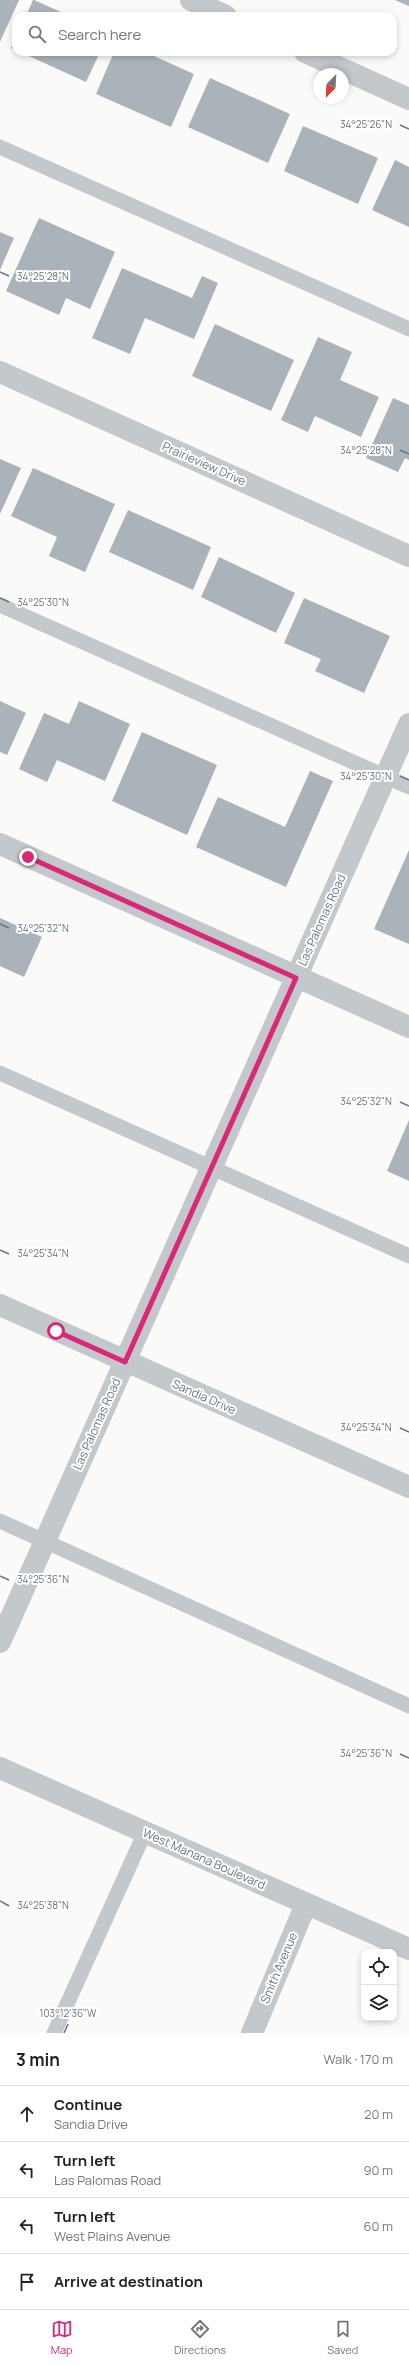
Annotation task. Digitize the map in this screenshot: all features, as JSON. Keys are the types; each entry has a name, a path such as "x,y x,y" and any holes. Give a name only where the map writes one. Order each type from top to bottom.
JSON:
{"street":[{"path":"191,0 217,12"},
{"path":"314,56 409,99"},
{"name":"Prairieview Drive","path":"0,372 409,556"},
{"name":"Las Palomas Road","path":"0,1642 409,724"},
{"path":"0,844 296,978 409,1027"},
{"name":"Sandia Drive","path":"0,1305 125,1362 409,1487"},
{"name":"West Manana Boulevard","path":"0,1768 409,1949"},
{"name":"Smith Avenue","path":"252,2033 306,1904"}],"lane":[{"path":"0,147 409,329"},
{"path":"0,605 409,787"},
{"path":"0,1073 409,1256"},
{"path":"0,1521 409,1706"},
{"path":"54,2033 145,1832"}],"building":[{"path":"0,0 19,0 14,12 12,12 12,15 0,42"},
{"path":"34,0 61,12 28,12"},
{"path":"395,0 409,0 409,6"},
{"path":"29,56 98,56 86,82"},
{"path":"112,56 154,56 194,74 171,127 96,94"},
{"path":"210,78 290,114 268,163 188,127"},
{"path":"303,126 378,158 358,204 284,171"},
{"path":"395,160 409,167 409,227 372,210"},
{"path":"39,218 115,252 90,309 66,298 59,315 6,291"},
{"path":"0,232 14,238 0,270"},
{"path":"122,268 192,298 202,276 218,283 194,339 145,318 130,354 92,338"},
{"path":"215,324 294,360 271,411 192,376"},
{"path":"318,337 352,352 340,380 379,397 361,437 315,416 308,432 281,420"},
{"path":"393,398 409,405 409,460 405,458 398,472 366,458"},
{"path":"0,459 21,468 0,514"},
{"path":"33,468 115,504 85,572 49,556 57,537 11,516"},
{"path":"128,510 211,547 193,590 109,552"},
{"path":"219,557 295,593 276,633 201,597"},
{"path":"304,598 390,636 364,693 315,671 321,659 284,643"},
{"path":"0,701 26,713 7,755 0,752"},
{"path":"79,701 130,724 105,781 57,760 47,782 19,769 44,713 69,724"},
{"path":"142,732 217,765 187,835 112,801"},
{"path":"310,771 333,781 286,887 196,847 218,797 285,827"},
{"path":"409,850 409,944 374,929"},
{"path":"0,918 42,937 24,977 0,966"},
{"path":"409,1120 409,1181 387,1171"}],"route":[{"path":"28,857 296,978 125,1362 56,1331"}]}
